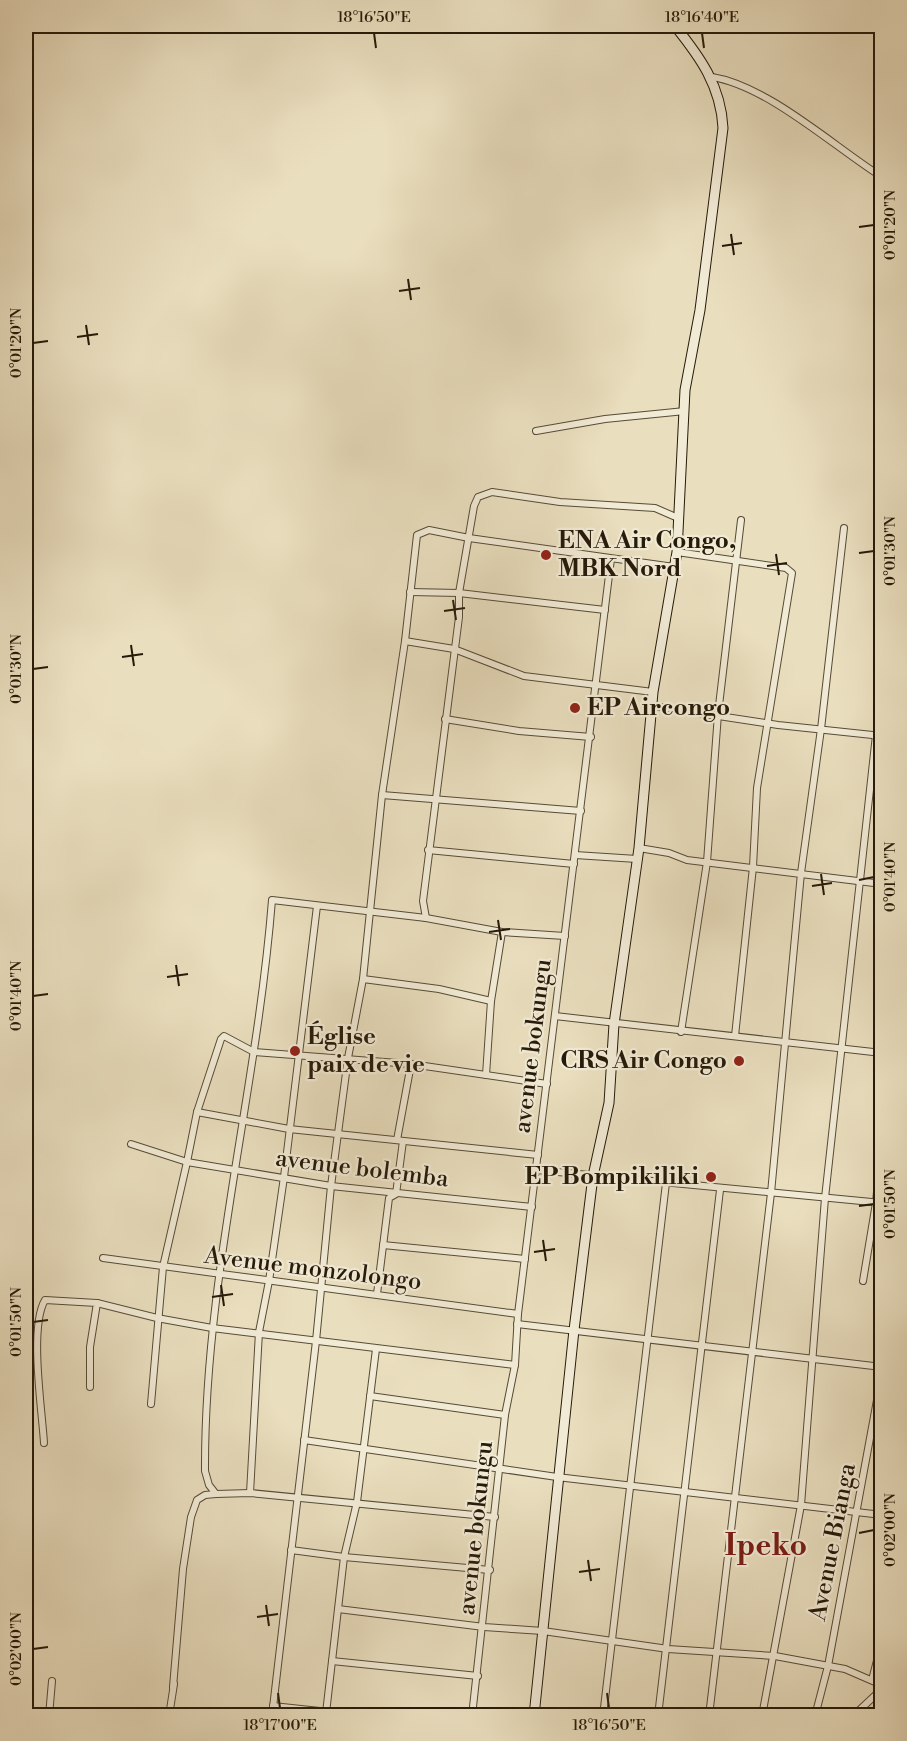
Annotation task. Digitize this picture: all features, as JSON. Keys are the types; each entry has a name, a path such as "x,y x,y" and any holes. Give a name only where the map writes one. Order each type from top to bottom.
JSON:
{"street":[{"path":"534,1716 574,1330 593,1176 609,1103 614,1024 639,848 653,692 677,552 685,390 700,310 723,128 722,114 712,77 675,26"},
{"path":"712,77 742,85 818,132 882,177"},
{"path":"536,431 604,419 685,411"},
{"path":"426,918 423,901 428,850 459,617 459,592 474,506 478,497 492,492 560,502 655,508 678,518"},
{"path":"681,1032 706,862 718,714 741,520"},
{"path":"709,1716 737,1497 771,1192 783,1043 801,873 821,729 844,528"},
{"path":"272,1716 316,1341 331,1186 348,1058 363,978 381,795 405,641 417,535 429,530 469,538 674,567"},
{"path":"677,552 786,568 792,573 757,789 753,867 735,1036"},
{"name":"avenue bokungu","path":"472,1716 484,1627 505,1415 515,1365 518,1314 598,685 611,559"},
{"path":"410,592 459,592 605,610"},
{"path":"405,641 454,649 524,676 653,692"},
{"path":"653,706 768,723 879,735 840,1047 810,1360 801,1505 775,1656 762,1716"},
{"path":"445,719 519,731 591,737"},
{"path":"381,795 581,811"},
{"path":"639,848 706,862 882,884"},
{"path":"428,850 574,864"},
{"path":"575,855 637,859"},
{"path":"216,1494 209,1485 205,1471 212,1328 260,1019 272,900 426,918 502,932 565,936"},
{"path":"250,1493 258,1332 269,1281 284,1177 317,906"},
{"path":"486,1075 491,1001 502,932"},
{"path":"363,978 428,987 491,1001"},
{"path":"555,1016 882,1053"},
{"path":"151,1404 163,1267 197,1112 222,1037 228,1036 254,1052 298,1053 411,1064 547,1084"},
{"path":"377,1294 389,1198 396,1194 400,1141 411,1064"},
{"path":"197,1112 289,1130 538,1155"},
{"path":"863,1281 879,1203 882,1136"},
{"name":"avenue bolemba","path":"131,1144 187,1162 331,1186 532,1207"},
{"path":"537,1170 720,1190 771,1192 879,1203"},
{"path":"603,1716 666,1183"},
{"path":"658,1716 668,1648 720,1190"},
{"path":"383,1245 525,1259"},
{"name":"Avenue monzolongo","path":"103,1258 219,1276 377,1294 518,1314"},
{"path":"44,1443 37,1339 40,1308 45,1300 97,1303 157,1318 212,1328 515,1365"},
{"path":"90,1387 90,1347 97,1303"},
{"path":"517,1324 882,1367"},
{"path":"326,1713 344,1557 357,1502 376,1349"},
{"name":"Avenue Bianga","path":"815,1716 828,1666 882,1373"},
{"path":"370,1396 505,1415"},
{"path":"304,1440 334,1447 363,1449 557,1477 685,1490 882,1515"},
{"path":"169,1716 183,1569 191,1516 197,1500 205,1495 250,1493 495,1517"},
{"path":"291,1550 490,1570"},
{"path":"338,1609 484,1627 543,1631 668,1648 775,1656 828,1666 872,1680 882,1687 853,1716"},
{"path":"872,1680 882,1641"},
{"path":"332,1661 478,1676"},
{"path":"173,1688 176,1677"},
{"path":"49,1716 52,1681"},
{"path":"273,1706 366,1716"}],"place":[{"name":"ENA Air Congo, MBK Nord","path":"546,555"},
{"name":"EP Aircongo","path":"575,708"},
{"name":"Église paix de vie","path":"295,1051"},
{"name":"CRS Air Congo","path":"739,1061"},
{"name":"EP Bompikiliki","path":"711,1177"}],"district":[{"name":"Ipeko","path":"766,1546"}]}
